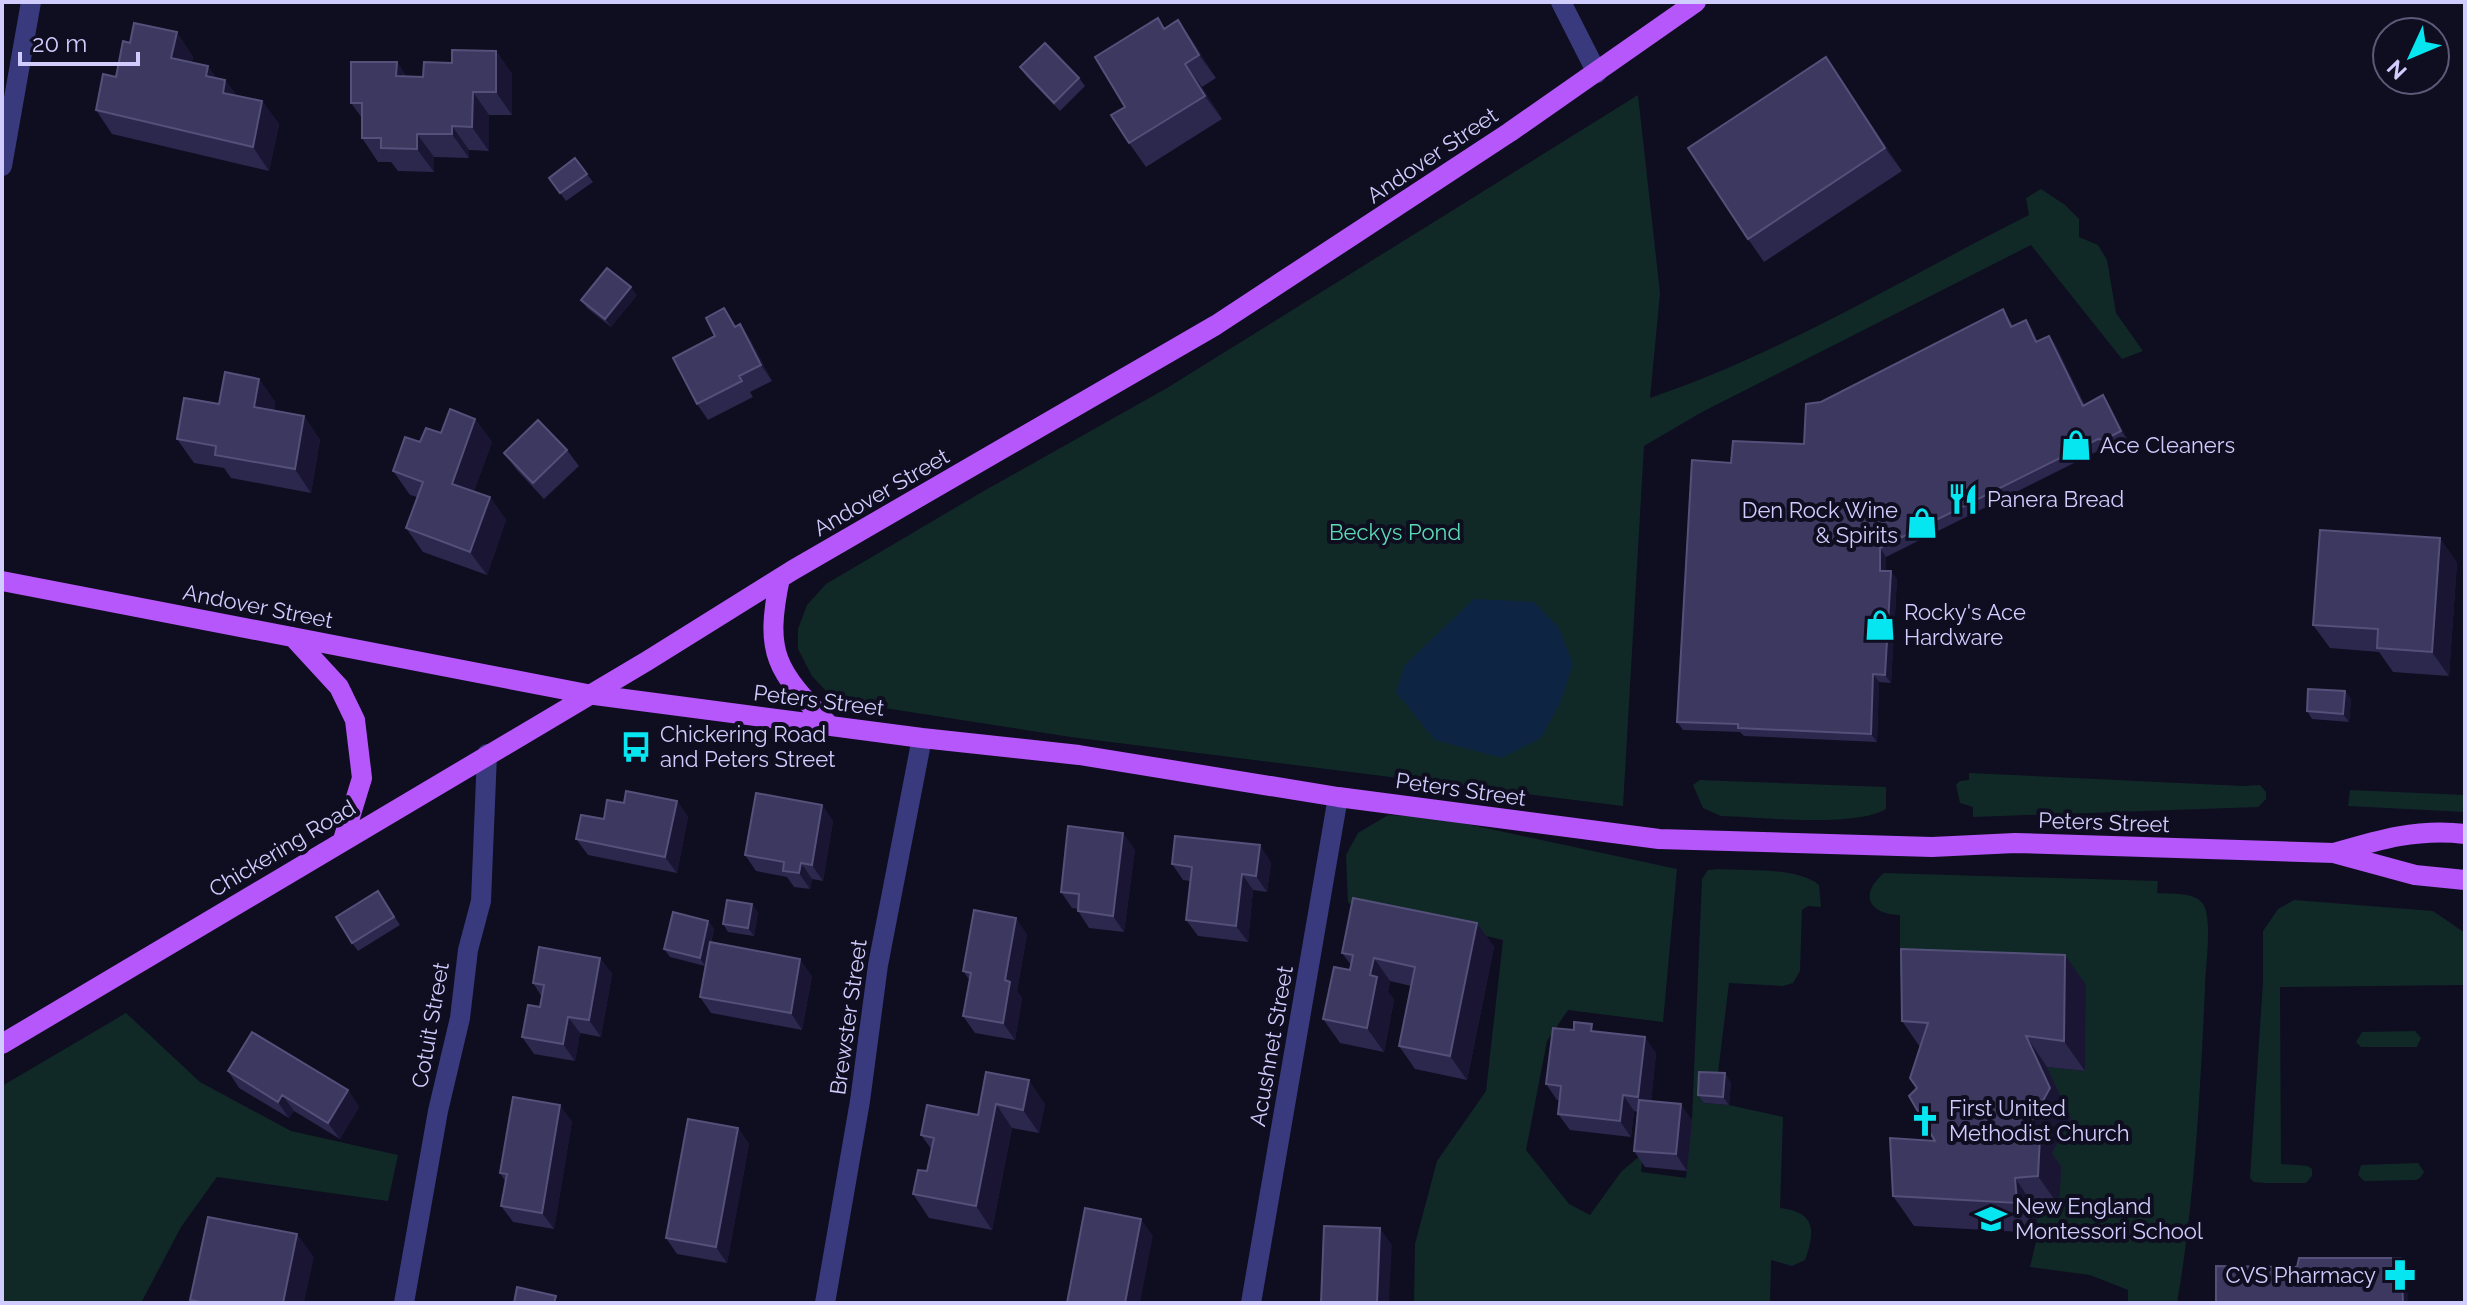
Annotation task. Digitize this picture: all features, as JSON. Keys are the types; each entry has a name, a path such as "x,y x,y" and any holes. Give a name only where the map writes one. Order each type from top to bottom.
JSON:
{"main road":[{"name":"Andover Street","path":"2,581 587,694 1216,325 1597,73 1696,2"},
{"path":"780,578 771,619 777,660 794,689 828,724"},
{"path":"293,637 339,687 355,720 362,778 343,840"},
{"name":"Peters Street","path":"587,694 922,738 1079,755 1338,797 1659,839 1932,847 2015,843 2334,853 2415,875 2465,880"},
{"name":"Chickering Road","path":"2,1044 587,694"},
{"name":"Peters Street","path":"2334,853 2394,835 2439,831 2465,834"}],"street":[{"path":"2,166 31,2"},
{"path":"1561,2 1597,73"},
{"name":"Brewster Street","path":"825,1303 860,1101 878,965 922,738"},
{"name":"Cotuit Street","path":"404,1303 438,1111 460,1018 468,950 481,901 487,754"},
{"name":"Acushnet Street","path":"1251,1303 1338,797"}],"green space":[{"name":"Beckys Pond","path":"1638,95 1660,293 1650,398 1699,380 1795,337 2029,215 2026,198 2041,189 2079,219 2079,237 2098,245 2107,260 2116,313 2143,351 2122,359 2031,245 1702,412 1644,446 1623,806 1071,737 878,707 826,691 812,676 798,649 798,629 807,605 826,584 1167,388"},
{"path":"1969,773 2260,785 2266,792 2266,799 2258,807 1973,817 1973,807 1960,803 1956,785 1969,780"},
{"path":"1700,780 1886,787 1886,809 1871,815 1830,820 1721,816 1703,808 1693,785"},
{"path":"2350,790 2465,795 2465,812 2348,806"},
{"path":"1388,815 1434,817 1677,869 1663,1022 1568,1010 1547,1041 1526,1150 1569,1204 1590,1215 1621,1172 1643,1153 1641,1172 1686,1178 1692,1120 1702,879 1708,870 1785,873 1810,879 1819,885 1821,907 1808,906 1802,910 1800,971 1793,983 1783,986 1729,983 1717,1081 1704,1103 1783,1117 1780,1208 1792,1210 1806,1218 1810,1224 1811,1240 1805,1260 1792,1266 1771,1260 1770,1303 1414,1303 1415,1244 1437,1161 1486,1091 1503,940 1348,903 1346,855 1358,833"},
{"path":"1884,873 2158,881 2157,893 2189,896 2203,904 2208,932 2199,1106 2177,1303 2128,1303 2128,1290 2090,1275 2030,1267 2038,1233 2036,1209 2059,1206 2061,1166 2045,1165 2047,1067 2085,1071 1922,979 1900,975 1900,915 1880,911 1871,902 1871,888"},
{"path":"2294,900 2433,911 2465,933 2465,988 2464,985 2280,987 2281,1164 2308,1166 2312,1169 2312,1176 2306,1183 2254,1182 2250,1178 2263,982 2263,931 2278,909"},
{"path":"126,1013 200,1082 291,1131 398,1155 388,1201 217,1177 181,1227 141,1303 2,1303 2,1086"},
{"path":"2415,1031 2421,1038 2417,1047 2361,1047 2356,1042 2362,1032"},
{"path":"2418,1163 2424,1172 2416,1180 2364,1181 2358,1175 2361,1165"}],"water":[{"path":"1474,599 1534,602 1559,628 1573,664 1561,701 1541,738 1502,758 1435,740 1396,692 1405,665"}],"building":[{"path":"1158,18 1164,29 1178,20 1199,55 1185,64 1205,96 1129,143 1111,115 1125,107 1095,57"},
{"path":"134,23 177,32 171,58 208,66 206,76 225,80 223,93 262,101 253,147 96,110 103,74 116,77 123,41 130,43"},
{"path":"1045,43 1079,78 1054,103 1020,67"},
{"path":"452,50 496,51 496,92 473,92 472,127 452,126 452,134 417,134 417,149 381,148 381,138 362,138 362,103 351,103 351,62 397,62 396,76 423,77 424,62 452,63"},
{"path":"1826,57 1885,148 1748,239 1688,148"},
{"path":"575,158 587,174 560,193 549,178"},
{"path":"607,268 631,287 605,319 581,300"},
{"path":"724,308 735,327 740,324 761,365 739,376 742,381 697,404 673,358 715,336 706,318"},
{"path":"2003,309 2011,327 2026,320 2036,342 2049,336 2083,406 2103,395 2121,431 2104,440 2098,439 1880,548 1880,571 1891,571 1885,675 1873,674 1871,734 1677,722 1692,460 1731,463 1733,441 1804,444 1806,404 1821,402"},
{"path":"225,372 259,379 254,407 304,416 295,469 215,455 216,446 177,439 184,398 219,404"},
{"path":"450,409 475,419 452,484 490,497 470,552 406,528 423,482 393,471 405,437 420,442 426,428 441,433"},
{"path":"538,420 567,450 533,483 504,453"},
{"path":"2320,530 2440,538 2432,652 2377,648 2378,629 2313,625"},
{"path":"2308,689 2345,691 2343,714 2307,711"},
{"path":"626,791 677,801 665,857 576,839 581,815 604,819 607,800 624,803"},
{"path":"756,793 822,805 812,865 801,863 799,873 783,871 784,862 745,855"},
{"path":"1068,826 1123,833 1113,916 1078,911 1079,894 1061,892"},
{"path":"1175,836 1260,845 1256,876 1242,874 1236,926 1186,920 1192,867 1172,864"},
{"path":"378,891 394,917 352,943 336,917"},
{"path":"1353,898 1477,923 1450,1056 1399,1046 1415,967 1374,958 1370,975 1377,977 1367,1028 1323,1019 1334,967 1350,970 1353,955 1342,953"},
{"path":"727,900 752,904 748,928 723,924"},
{"path":"974,910 1016,918 1005,980 1010,982 1003,1023 963,1016 971,973 963,971"},
{"path":"673,912 708,921 700,958 664,949"},
{"path":"710,942 800,959 791,1013 700,997"},
{"path":"539,947 600,958 589,1020 568,1017 563,1044 522,1037 528,1005 540,1007 544,985 533,983"},
{"path":"1901,949 2065,955 2064,1041 2026,1036 2050,1088 2024,1135 2040,1136 2038,1176 2015,1178 2017,1203 1893,1196 1890,1138 1935,1141 1909,1096 1917,1088 1910,1078 1928,1023 1902,1021"},
{"path":"1574,1022 1592,1024 1591,1031 1645,1037 1638,1097 1623,1095 1620,1121 1558,1114 1561,1086 1546,1084 1553,1028 1574,1030"},
{"path":"252,1032 348,1090 328,1123 282,1095 278,1102 228,1071"},
{"path":"986,1072 1029,1080 1023,1110 996,1104 976,1206 913,1194 918,1170 927,1171 934,1138 921,1135 927,1105 978,1115"},
{"path":"1699,1072 1725,1073 1723,1097 1698,1095"},
{"path":"513,1097 560,1105 542,1213 501,1206 507,1174 500,1173"},
{"path":"1639,1100 1681,1104 1676,1154 1634,1151"},
{"path":"688,1119 738,1128 716,1247 666,1238"},
{"path":"1085,1208 1141,1219 1125,1303 1067,1303"},
{"path":"208,1217 297,1234 283,1303 206,1303 190,1300"},
{"path":"1324,1226 1380,1228 1377,1303 1321,1303"},
{"path":"2299,1258 2401,1258 2403,1303 2216,1303 2216,1266 2297,1267"},
{"path":"517,1287 556,1296 554,1303 514,1303"}],"place":[{"name":"Ace Cleaners","path":"2076,445"},
{"name":"Panera Bread","path":"1963,499"},
{"name":"Den Rock Wine & Spirits","path":"1922,523"},
{"name":"Rocky's Ace Hardware","path":"1880,625"},
{"name":"Chickering Road and Peters Street","path":"636,747"},
{"name":"First United Methodist Church","path":"1925,1121"},
{"name":"New England Montessori School","path":"1991,1219"},
{"name":"CVS Pharmacy","path":"2400,1275"}]}
